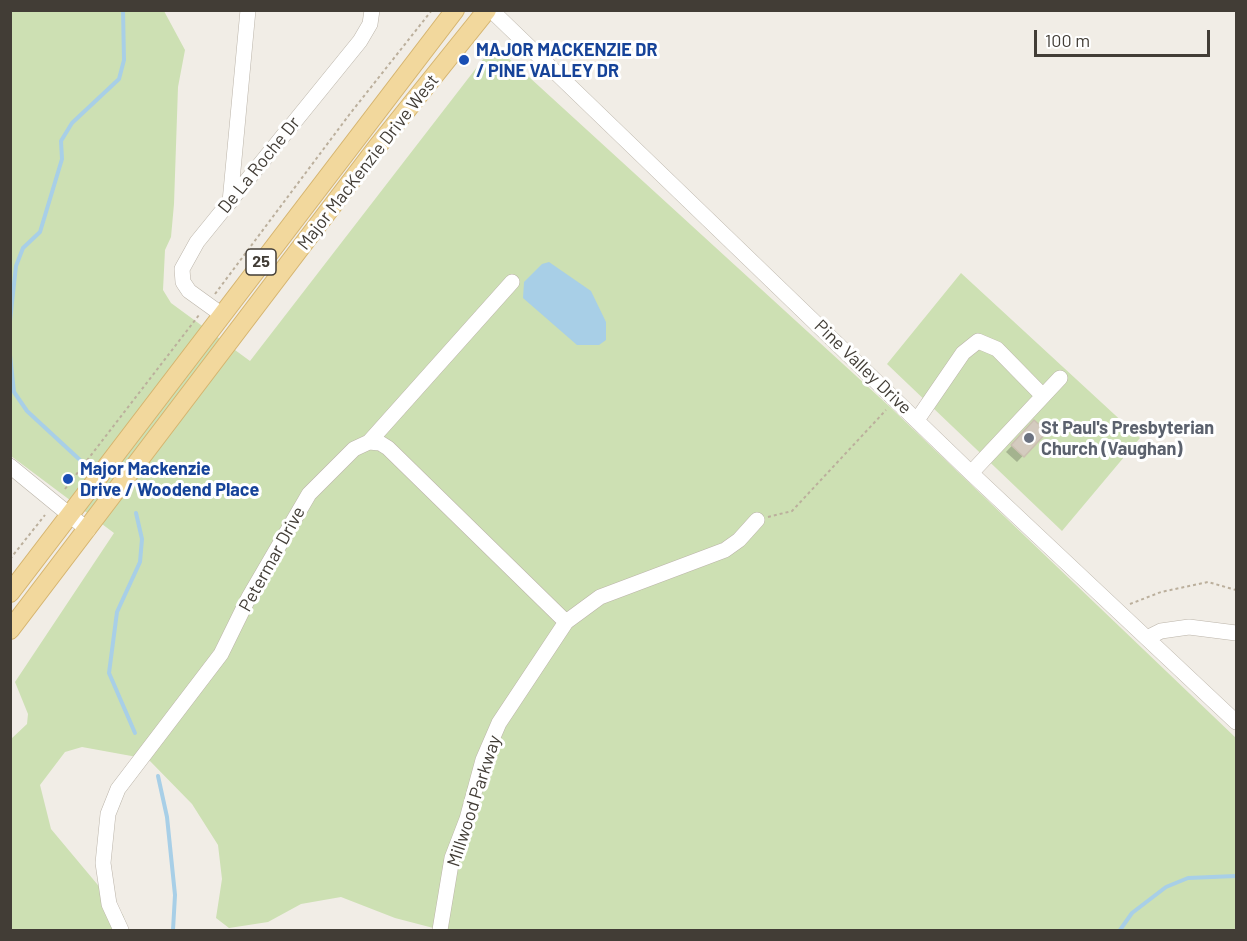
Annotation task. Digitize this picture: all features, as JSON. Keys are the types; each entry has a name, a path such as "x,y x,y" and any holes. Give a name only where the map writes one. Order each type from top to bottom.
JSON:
{"main road":[{"name":"Major MacKenzie Drive West","path":"10,593 71,516 214,309 455,10"},
{"name":"Major MacKenzie Drive West","path":"10,630 377,147 489,10"}],"street":[{"path":"230,202 248,10"},
{"name":"De La Roche Dr","path":"214,309 189,291 183,282 182,269 197,242 360,41 370,24 372,10"},
{"name":"Pine Valley Drive","path":"489,10 971,473 1236,722"},
{"name":"Petermar Drive","path":"121,930 109,904 103,863 108,814 118,789 221,654 249,597 309,494 354,449 369,442 512,282"},
{"path":"917,420 963,353 978,341 997,349 1043,396"},
{"path":"971,473 1060,378"},
{"path":"369,442 380,443 405,462 566,622"},
{"path":"10,466 88,530"},
{"name":"Millwood Parkway","path":"440,930 452,858 467,819 483,760 499,723 566,622 600,597 724,550 739,540 757,520"},
{"path":"1147,638 1161,631 1189,627 1236,633"}],"path":[{"path":"65,489 214,309 349,115 432,10"},
{"path":"757,520 792,511 896,399"},
{"path":"10,559 45,515"},
{"path":"1116,609 1161,592 1208,582 1236,590"}],"green space":[{"path":"10,11 164,11 185,50 178,87 174,204 171,237 165,250 163,290 171,303 250,361 494,45 889,406 1236,738 1236,930 441,930 395,918 341,897 301,904 268,922 229,928 216,918 222,879 218,845 192,804 148,759 82,747 65,752 40,785 51,829 123,915 128,930 11,930 11,739 27,724 28,714 15,682 114,533 11,456"},
{"path":"961,273 1140,438 1062,531 887,364"}],"water":[{"path":"549,262 591,291 606,322 606,340 599,345 577,345 523,298 524,282 542,264"}],"building":[{"name":"St Paul's Presbyterian Church (Vaughan)","path":"1034,420 1047,432 1024,457 1011,445"}],"waterway":[{"path":"10,321 16,266 23,248 40,232 62,159 61,141 72,123 119,79 124,60 123,10"},
{"path":"10,355 14,392 27,411 80,460"},
{"path":"135,733 109,673 117,612 140,562 142,539 136,513"},
{"path":"158,776 167,817 175,895 173,930"},
{"path":"1120,930 1132,913 1166,887 1188,878 1236,876"}],"place":[{"name":"MAJOR MACKENZIE DR / PINE VALLEY DR","path":"464,60"},
{"name":"St Paul's Presbyterian Church (Vaughan)","path":"1029,438"},
{"name":"Major Mackenzie Drive / Woodend Place","path":"68,479"}]}
